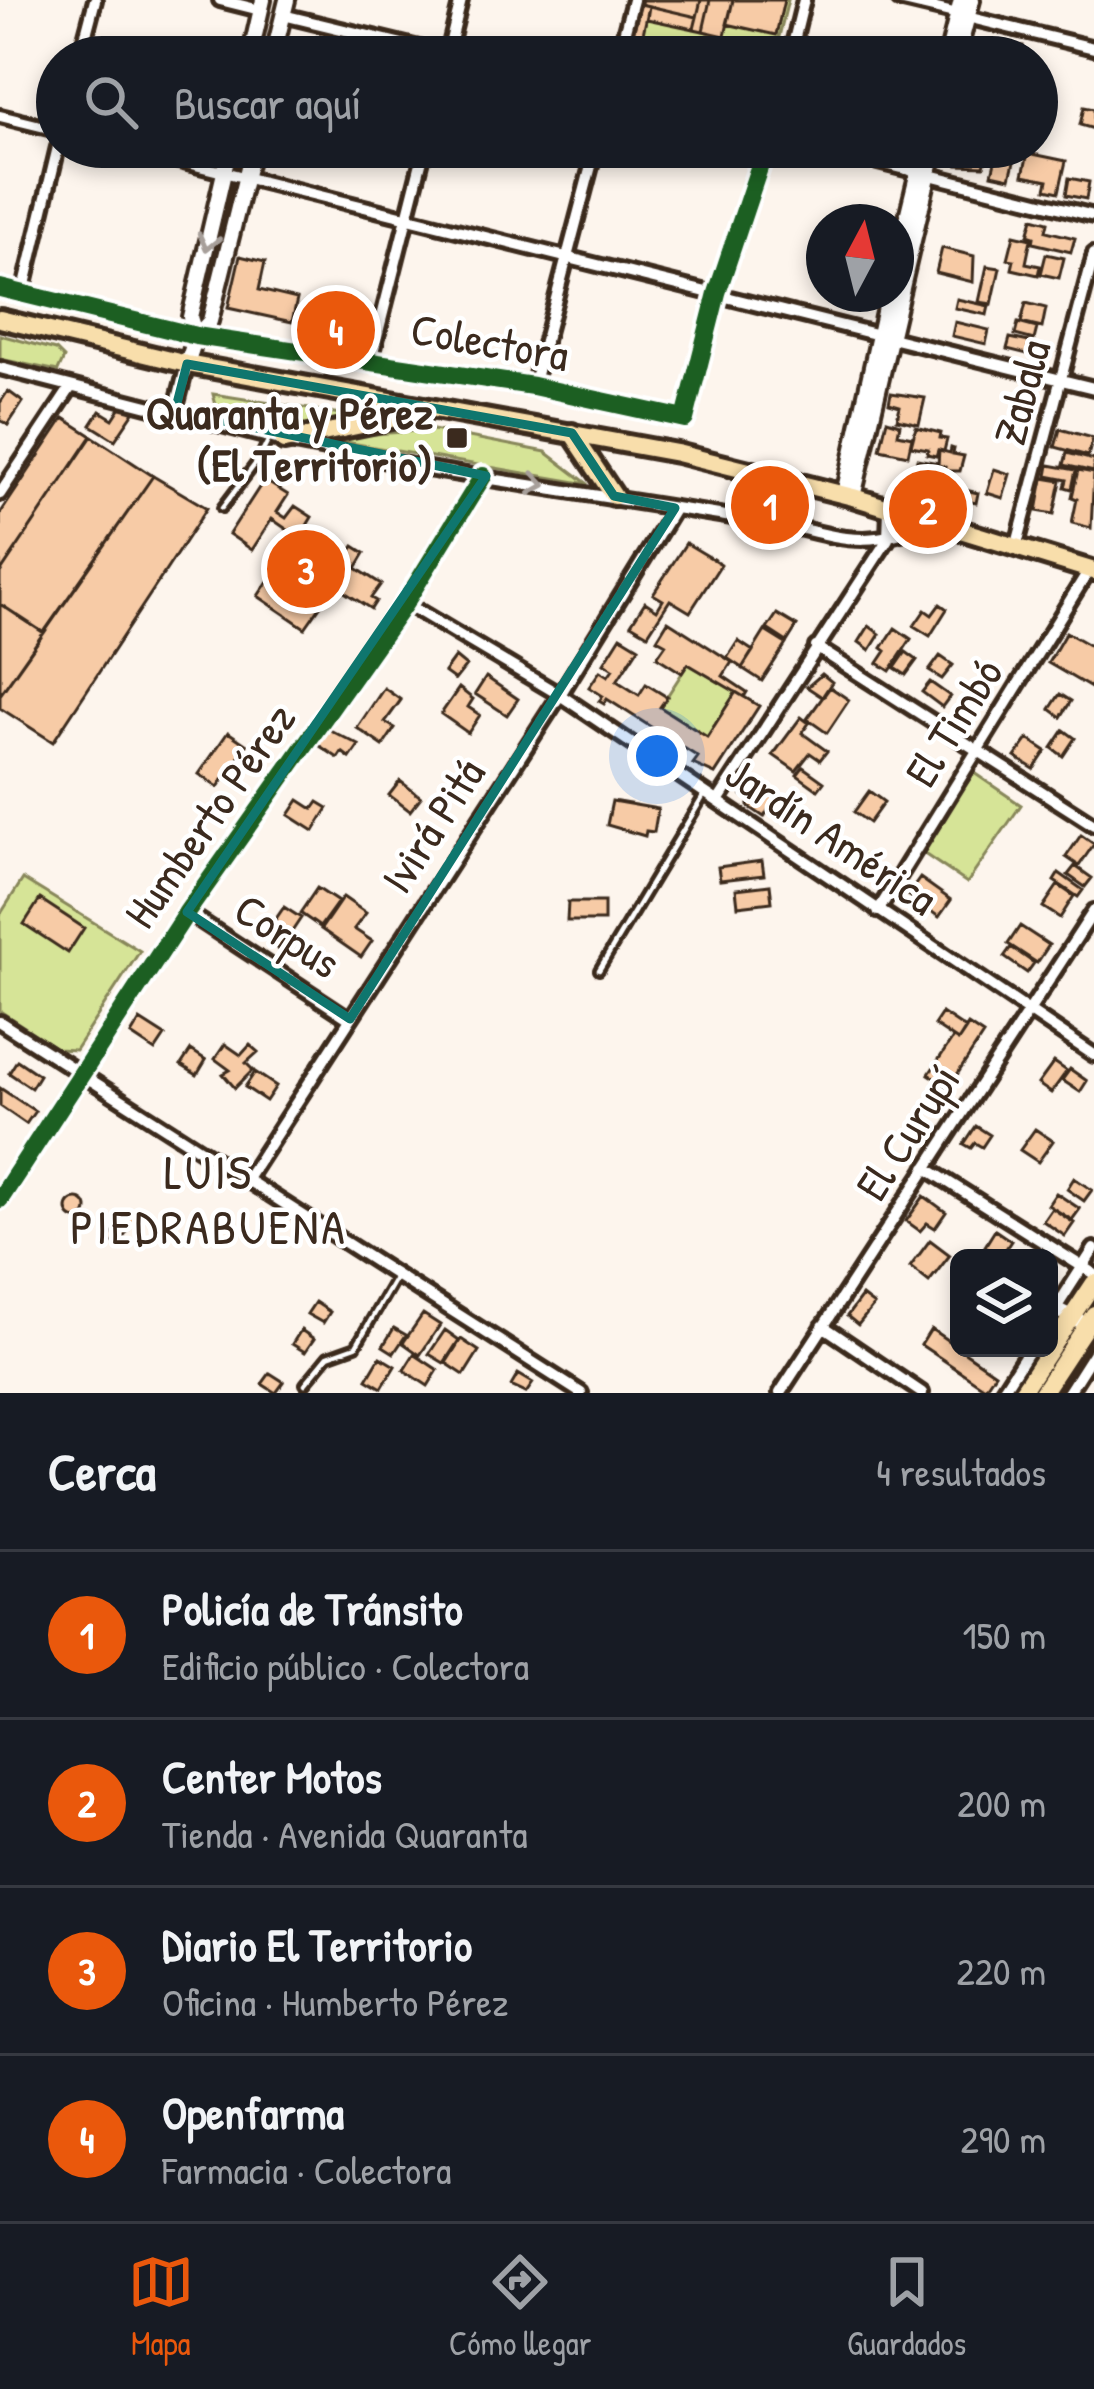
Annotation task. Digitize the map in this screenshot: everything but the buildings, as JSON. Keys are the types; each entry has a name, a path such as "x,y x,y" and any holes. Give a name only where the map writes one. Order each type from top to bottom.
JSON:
{"main road":[{"path":"962,10 972,0"},
{"path":"255,36 262,5"},
{"path":"196,335 190,316 226,168"},
{"path":"187,364 196,335 210,321 248,168"},
{"path":"849,496 923,168"},
{"path":"914,204 925,168"},
{"path":"885,337 887,312"},
{"path":"0,319 187,364 676,453 849,496 1092,570"},
{"path":"277,439 437,410"},
{"path":"572,433 614,496"},
{"path":"1042,1393 1090,1274"},
{"path":"1021,1393 1075,1318"}],"street":[{"path":"85,36 94,0"},
{"path":"220,0 262,5"},
{"path":"454,36 461,0"},
{"path":"623,36 632,0"},
{"path":"795,36 804,0"},
{"path":"899,0 962,10 1050,36"},
{"path":"285,8 381,36"},
{"path":"1058,38 1094,49"},
{"path":"0,116 36,125"},
{"path":"23,293 53,168"},
{"path":"205,168 1094,388"},
{"path":"371,360 420,168"},
{"path":"533,386 591,168"},
{"path":"717,293 759,168"},
{"path":"903,168 1094,216"},
{"name":"Zabala","path":"1016,548 1094,254"},
{"name":"Colectora","path":"0,288 196,335 533,386 685,419 717,293"},
{"path":"176,411 187,364"},
{"path":"0,368 277,439 795,527 838,540 888,538 933,523"},
{"path":"0,494 71,387"},
{"name":"Humberto Pérez","path":"0,1199 187,911 405,603 484,476"},
{"name":"Ivirá Pitá","path":"247,1179 560,695 674,508"},
{"path":"718,801 888,538 889,509"},
{"name":"El Timbó","path":"878,911 1092,570"},
{"name":"Jardín América","path":"405,603 560,695 1094,1055"},
{"path":"816,647 1094,825"},
{"name":"Corpus","path":"187,911 350,1019"},
{"name":"El Curupí","path":"780,1393 1094,911"},
{"path":"0,1022 397,1275 563,1388 581,1393"},
{"path":"926,1168 1090,1274 1094,1249"},
{"path":"823,1326 922,1393"},
{"path":"1068,1393 1094,1352"},
{"path":"1001,1393 1024,1357"}],"lane":[{"path":"222,508 277,439"},
{"path":"599,970 705,792"},
{"path":"305,1384 328,1356 356,1346 397,1275"}],"highlighted area":[{"path":"187,364 572,433 614,496 675,508 350,1019 187,912 486,476 175,411"}],"green space":[{"path":"638,0 788,0 779,36 629,36"},
{"path":"0,335 56,350 64,358 58,371 0,359"},
{"path":"213,394 366,418 308,427 274,426 217,409"},
{"path":"433,430 546,452 588,484 345,442 344,436"},
{"path":"688,664 736,692 707,737 660,707"},
{"path":"974,773 1021,805 967,883 920,851"},
{"path":"23,879 140,951 75,1050 58,1049 0,1011 0,915"}],"cycle path":[{"path":"0,288 196,336 533,386 685,419 717,293 759,168"},
{"path":"0,1199 187,912 405,603 483,476"}],"place":[{"name":"Openfarma","path":"336,330"},
{"name":"Quaranta y Pérez (El Territorio)","path":"457,438"},
{"name":"Policía de Tránsito","path":"770,505"},
{"name":"Center Motos","path":"928,509"},
{"name":"Diario El Territorio","path":"306,569"}],"district":[{"name":"LUIS PIEDRABUENA","path":"209,1198"}]}
